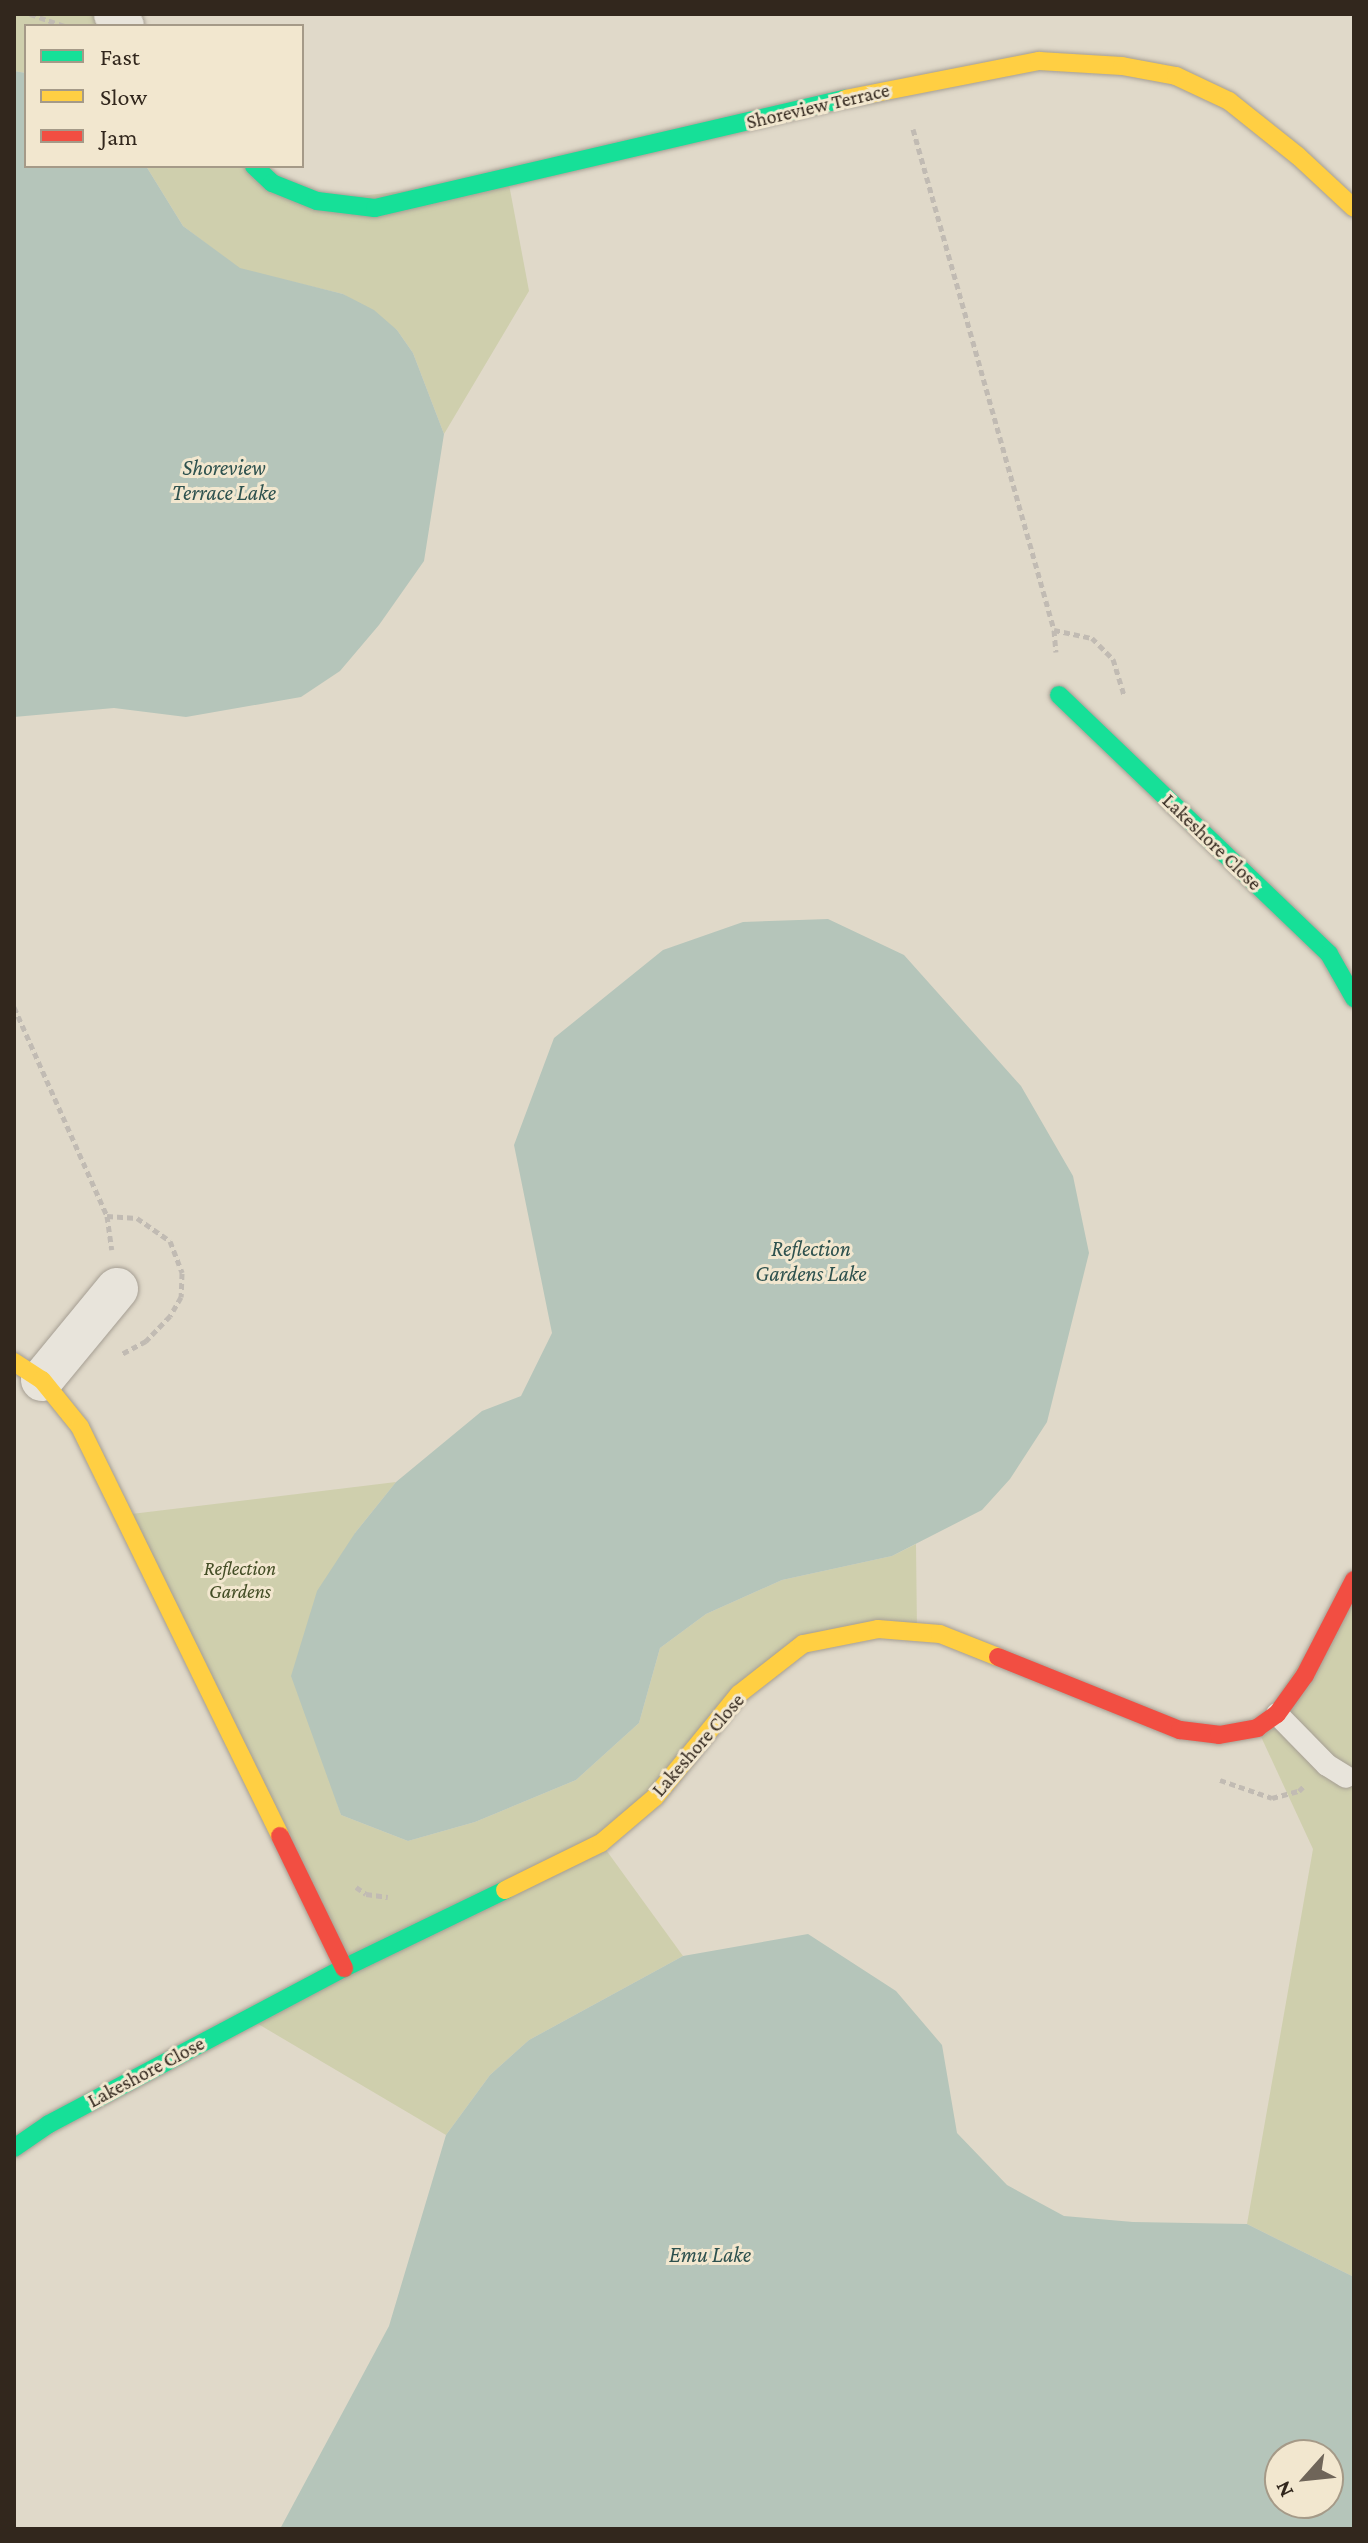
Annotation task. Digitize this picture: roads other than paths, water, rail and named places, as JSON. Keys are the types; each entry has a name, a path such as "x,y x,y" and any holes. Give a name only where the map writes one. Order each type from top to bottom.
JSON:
{"street":[{"name":"Shoreview Terrace","path":"256,168 272,183 317,201 375,208 902,86 1039,61 1122,66 1176,76 1229,101 1298,156 1354,208"},
{"name":"Lakeshore Close","path":"1059,695 1329,954 1354,998"},
{"path":"117,1289 28,1371 80,1427 344,1968"},
{"name":"Lakeshore Close","path":"14,2148 49,2124 344,1968 601,1843 655,1797 739,1694 803,1644 878,1629 940,1634 1180,1730 1219,1735 1257,1728 1277,1714 1305,1675 1354,1580"}],"lane":[{"path":"1277,1714 1327,1765 1346,1777"}],"water":[{"name":"Shoreview Terrace Lake","path":"14,71 24,73 24,168 147,168 183,226 240,268 343,294 374,310 397,330 413,353 444,434 424,561 379,625 340,671 301,697 186,717 114,708 14,717"},
{"name":"Reflection Gardens Lake","path":"828,919 904,955 1021,1086 1073,1176 1089,1253 1047,1422 1010,1479 982,1510 892,1556 782,1580 706,1614 660,1648 639,1723 576,1780 475,1822 408,1841 341,1815 291,1676 317,1591 355,1533 396,1482 482,1411 521,1396 552,1333 514,1145 554,1038 663,950 743,922"},
{"name":"Emu Lake","path":"808,1934 896,1991 942,2045 957,2133 1007,2185 1064,2216 1133,2222 1247,2224 1354,2277 1354,2529 280,2529 389,2326 446,2135 490,2075 529,2040 683,1956"}],"park label":[{"name":"Reflection Gardens","path":"240,1580"}]}
